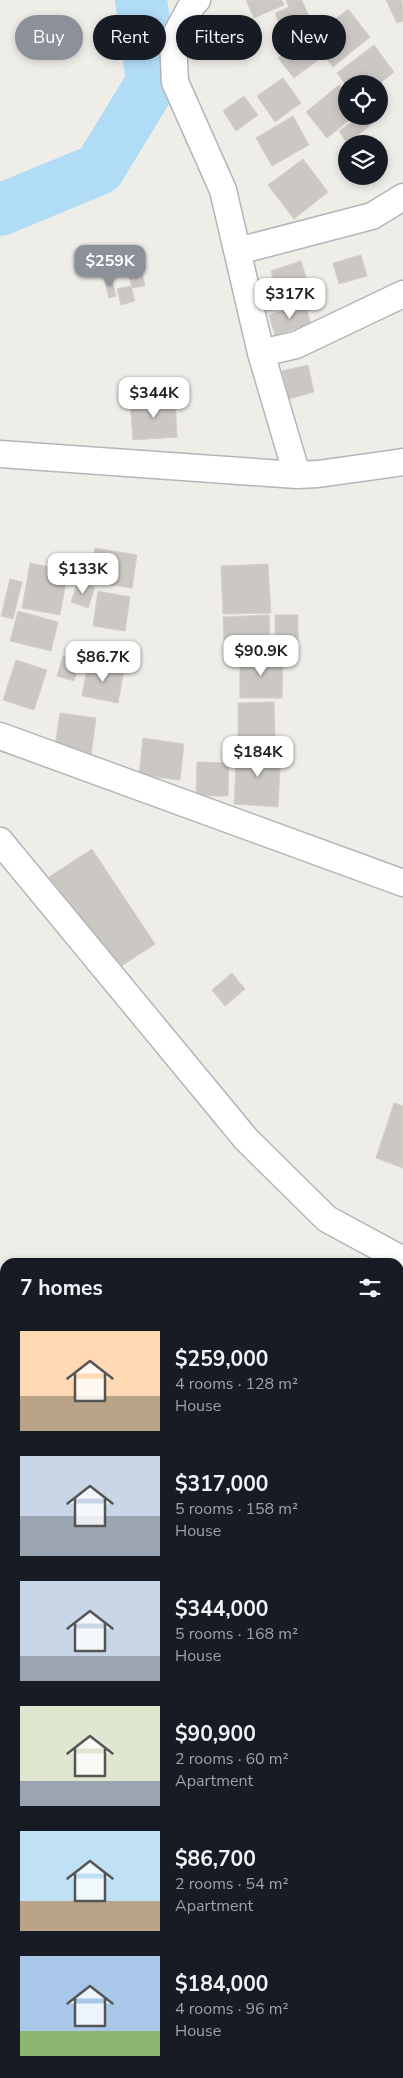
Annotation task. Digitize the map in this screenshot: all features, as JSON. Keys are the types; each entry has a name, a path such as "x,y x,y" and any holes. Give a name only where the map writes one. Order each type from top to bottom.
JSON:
{"street":[{"path":"197,0 192,4 173,40 175,82 223,190 261,353 297,475"},
{"path":"238,252 372,216 403,197"},
{"path":"261,353 296,345 403,294"},
{"path":"0,454 297,475 318,474 403,462"},
{"path":"0,736 403,883"},
{"path":"0,841 246,1139 327,1219 399,1258"}],"building":[{"path":"246,0 282,0 284,5 261,15 253,15"},
{"path":"286,0 302,0 308,15 276,15 275,13 289,7"},
{"path":"386,0 402,0 403,21 397,23"},
{"path":"348,9 370,37 346,56 346,15 341,15"},
{"path":"374,45 394,72 388,77 388,75 338,75 337,73"},
{"path":"280,60 318,60 294,78"},
{"path":"328,60 342,60 333,67"},
{"path":"283,78 301,103 275,122 257,96"},
{"path":"338,86 338,125 343,125 327,138 306,112"},
{"path":"244,96 258,115 236,131 223,111"},
{"path":"293,116 309,145 272,166 256,138"},
{"path":"347,125 371,125 358,135 342,135 339,131"},
{"path":"303,159 328,192 294,219 268,185"},
{"path":"361,255 367,276 339,284 333,263"},
{"path":"139,258 145,286 132,288 125,261"},
{"path":"301,261 309,287 279,297 271,271"},
{"path":"111,276 116,296 109,298 104,278"},
{"path":"131,286 135,301 121,305 117,289"},
{"path":"305,304 311,324 275,335 269,315"},
{"path":"308,365 314,392 289,399 282,371"},
{"path":"175,399 177,437 133,440 130,401"},
{"path":"95,548 137,555 132,588 90,582"},
{"path":"30,563 68,571 60,615 22,608"},
{"path":"268,564 271,613 223,614 221,566"},
{"path":"10,579 22,582 13,619 1,616"},
{"path":"78,581 95,587 88,608 71,602"},
{"path":"98,591 130,597 125,631 93,626"},
{"path":"18,611 58,622 51,651 10,641"},
{"path":"269,615 270,638 224,640 223,617"},
{"path":"275,615 298,615 298,642 275,642"},
{"path":"240,655 283,656 282,698 240,698"},
{"path":"63,656 80,661 74,681 57,676"},
{"path":"16,660 47,670 34,710 3,700"},
{"path":"88,663 124,670 118,703 82,696"},
{"path":"274,702 275,736 238,736 238,703"},
{"path":"60,713 96,718 91,756 54,751"},
{"path":"143,738 184,744 180,780 139,775"},
{"path":"237,749 281,751 278,807 234,804"},
{"path":"197,762 229,763 228,796 196,796"},
{"path":"92,849 155,944 112,972 49,877"},
{"path":"232,973 245,989 225,1006 212,990"},
{"path":"394,1103 403,1106 403,1168 376,1158"}],"waterway":[{"path":"0,210 99,169 152,82 141,0"}]}
